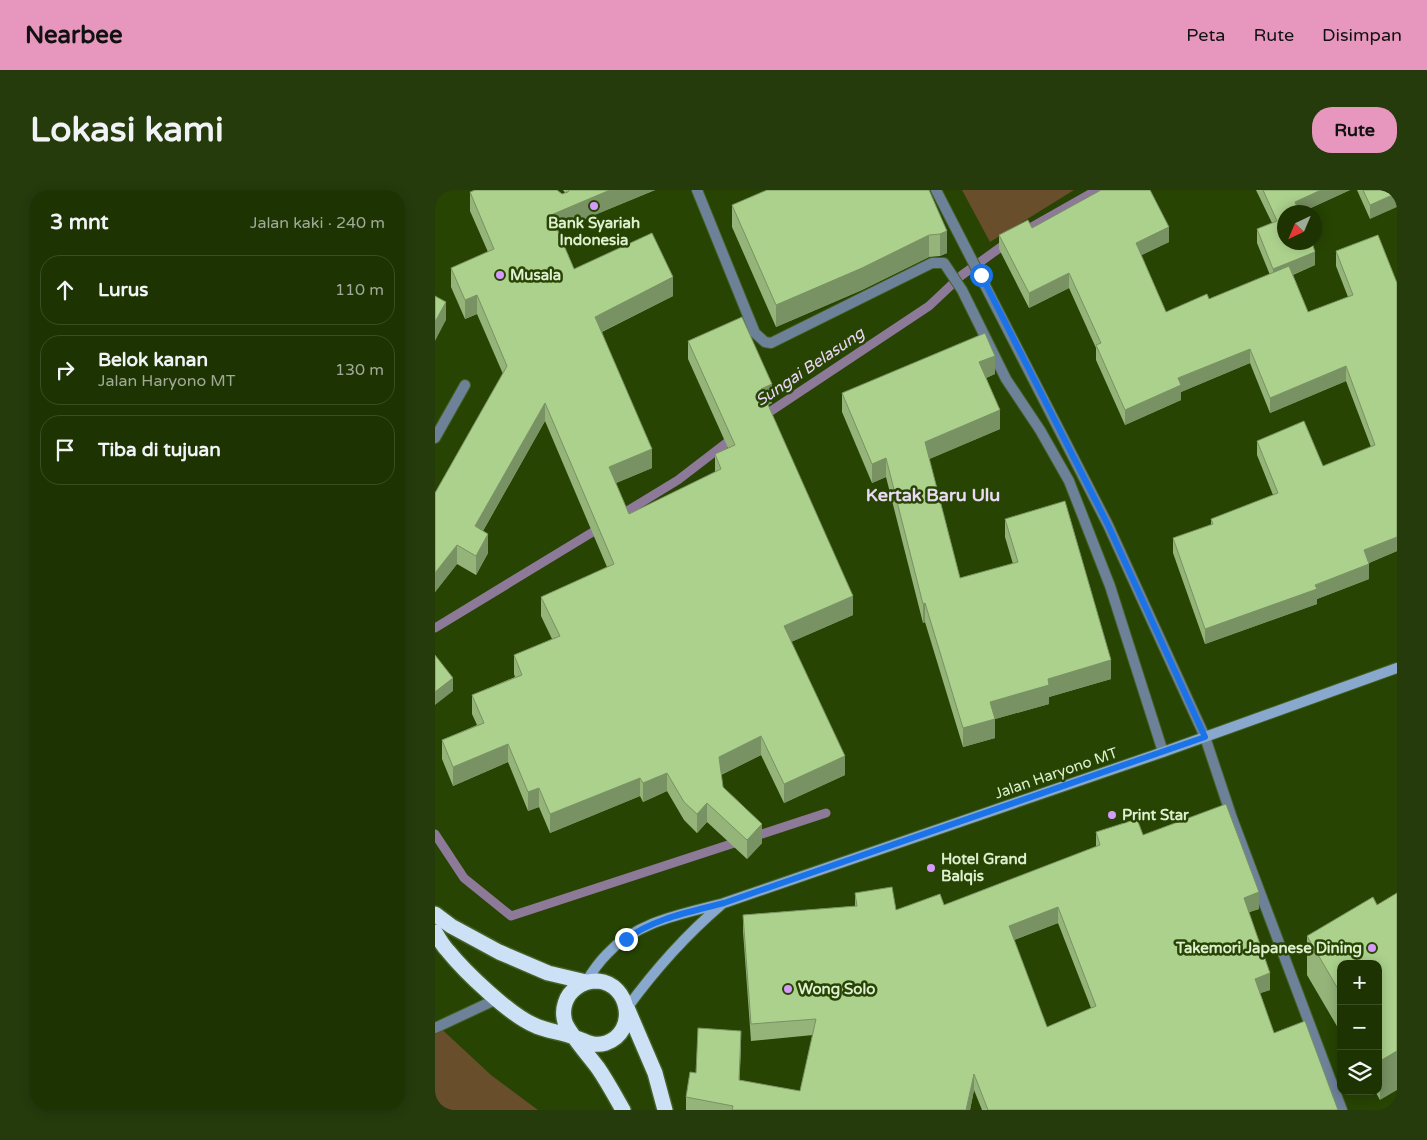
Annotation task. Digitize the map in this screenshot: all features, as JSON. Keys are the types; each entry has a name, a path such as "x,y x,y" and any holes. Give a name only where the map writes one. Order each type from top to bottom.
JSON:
{"highway":[{"path":"435,914 451,926 499,952 548,973 586,982 605,982 613,986 619,992 627,1008 655,1073 665,1110"},
{"path":"435,932 447,951 497,999 534,1026 596,1045 616,1038 623,1030 627,1020 627,1008"},
{"path":"586,982 570,993 564,1011 565,1021 569,1030 599,1070 623,1110"}],"street":[{"path":"697,190 755,333 765,342 771,343 932,264 944,263 949,269 962,290 1006,379 1040,430 1069,481 1111,586 1163,752"},
{"path":"936,190 1108,525 1205,737 1232,818 1342,1110"},
{"path":"435,438 465,385"},
{"name":"Jalan Haryono MT","path":"586,982 608,952 639,930 667,918 724,903 1163,752 1397,668"},
{"name":"Jalan Haryono MT","path":"627,1008 656,970 705,919 724,903"},
{"path":"435,1028 497,999"}],"shaded area":[{"path":"962,190 1074,190 990,242"},
{"path":"435,1023 491,1075 538,1110 435,1110"}],"building":[{"path":"475,190 557,190 562,194 569,190 610,190 551,215 574,269 652,233 673,277 595,317 652,449 609,467 629,514 721,469 715,454 735,445 688,341 742,317 772,384 761,389 853,596 784,626 845,756 784,784 761,736 719,757 723,787 762,824 747,840 707,803 697,814 684,802 667,773 643,783 640,778 550,814 539,788 528,792 508,744 453,767 442,740 484,723 472,695 522,675 514,655 560,636 541,597 614,564 545,403 475,526 488,534 476,556 457,545 435,573 435,493 507,366 477,295 465,300 451,268 494,249 470,192"},
{"path":"767,190 929,190 947,231 929,235 862,268 776,305 732,205"},
{"path":"1101,190 1150,190 1169,227 1136,243 1166,312 1207,294 1209,299 1289,266 1308,312 1353,295 1336,251 1378,235 1397,283 1397,537 1364,550 1369,564 1315,585 1317,589 1205,629 1173,538 1213,524 1211,519 1278,493 1257,441 1304,421 1323,466 1375,445 1346,366 1270,398 1250,349 1178,378 1181,385 1125,410 1096,345 1101,343 1069,273 1029,293 999,235 1028,220 1032,228"},
{"path":"1263,190 1321,190 1295,202 1296,205 1277,205 1277,221"},
{"path":"1363,190 1397,190 1397,193 1370,205"},
{"path":"1277,221 1277,250 1314,250 1315,252 1273,269 1257,229"},
{"path":"435,296 446,302 435,322"},
{"path":"985,333 995,356 979,362 1000,410 925,442 960,578 1018,562 1005,519 1065,501 1111,660 1048,679 1049,685 990,702 995,719 963,728 925,603 923,604 886,458 872,464 842,393"},
{"path":"435,655 453,678 435,692"},
{"path":"1226,804 1259,892 1244,898 1270,973 1255,979 1274,1033 1305,1021 1338,1110 988,1110 974,1074 966,1110 732,1110 733,1106 686,1097 690,1072 696,1073 698,1028 741,1031 739,1080 800,1091 816,1019 751,1024 743,915 857,906 855,893 892,887 896,910 940,894 944,905 1100,845 1096,832 1137,819 1143,835","holes":["1058,907 1096,1006 1047,1027 1009,926"]},
{"path":"1397,893 1397,1051 1382,1060 1382,960 1337,960 1337,987 1307,936 1373,897 1377,905"}],"waterway":[{"name":"Sungai Belasung","path":"1023,232 1097,190"},
{"name":"Sungai Belasung","path":"762,417 929,306 962,275 1008,242"},
{"name":"Sungai Belasung","path":"619,516 678,480 734,437"},
{"name":"Sungai Belasung","path":"435,628 601,527"},
{"path":"435,834 464,878 511,916 826,813"}],"place":[{"name":"Bank Syariah Indonesia","path":"594,206"},
{"name":"Musala","path":"500,275"},
{"name":"Print Star","path":"1112,815"},
{"name":"Hotel Grand Balqis","path":"931,868"},
{"name":"Takemori Japanese Dining","path":"1372,948"},
{"name":"Wong Solo","path":"788,989"}],"district":[{"name":"Kertak Baru Ulu","path":"933,495"}],"route":[{"path":"626,939 639,930 667,918 724,903 1205,737 1108,525 981,275"}]}
